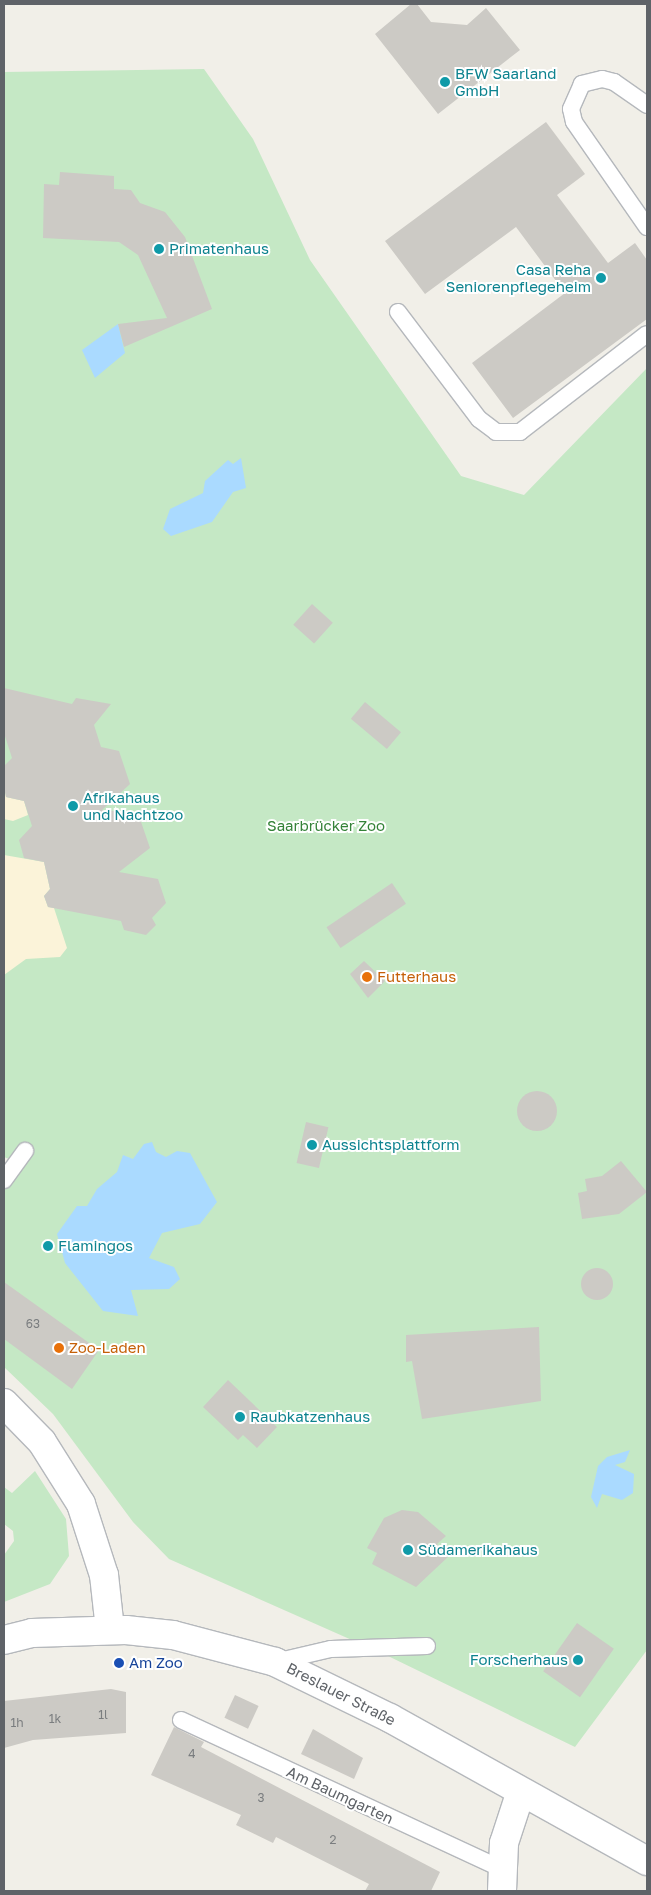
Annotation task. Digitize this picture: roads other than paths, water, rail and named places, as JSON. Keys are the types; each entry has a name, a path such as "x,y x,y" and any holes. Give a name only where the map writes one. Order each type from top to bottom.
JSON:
{"street":[{"path":"4,1403 42,1442 81,1504 104,1574 110,1629"},
{"name":"Breslauer Straße","path":"4,1640 32,1633 110,1629 173,1635 275,1662 390,1718 520,1794 647,1861"},
{"path":"501,1879 520,1794"}],"lane":[{"path":"647,105 614,82 602,79 582,84 571,109 574,122 647,227"},
{"path":"398,312 479,419 496,432 520,432 647,334"},
{"path":"4,1180 25,1151"},
{"path":"275,1662 331,1649 427,1646"},
{"name":"Am Baumgarten","path":"181,1720 501,1879"}],"water":[{"path":"118,324 125,353 95,378 82,350"},
{"path":"241,458 246,488 233,492 212,522 171,536 163,529 170,509 203,493 205,481 228,460 233,464"},
{"path":"152,1142 156,1152 166,1157 177,1151 190,1153 217,1202 200,1224 162,1233 149,1258 174,1267 180,1279 169,1289 131,1290 138,1316 103,1311 65,1263 57,1234 77,1206 87,1206 97,1189 117,1172 123,1155 133,1159 144,1144"},
{"path":"630,1450 625,1462 615,1465 634,1474 633,1493 622,1500 602,1494 597,1508 591,1497 598,1466 607,1457"}],"place":[{"name":"BFW Saarland GmbH","path":"445,82"},
{"name":"Primatenhaus","path":"159,249"},
{"name":"Casa Reha Seniorenpflegeheim","path":"601,278"},
{"name":"Afrikahaus und Nachtzoo","path":"73,806"},
{"name":"Futterhaus","path":"367,977"},
{"name":"Aussichtsplattform","path":"312,1145"},
{"name":"Flamingos","path":"48,1246"},
{"name":"Zoo-Laden","path":"59,1348"},
{"name":"Raubkatzenhaus","path":"240,1417"},
{"name":"Südamerikahaus","path":"408,1550"},
{"name":"Forscherhaus","path":"578,1660"},
{"name":"Am Zoo","path":"119,1663"}],"park label":[{"name":"Saarbrücker Zoo","path":"326,826"}]}
